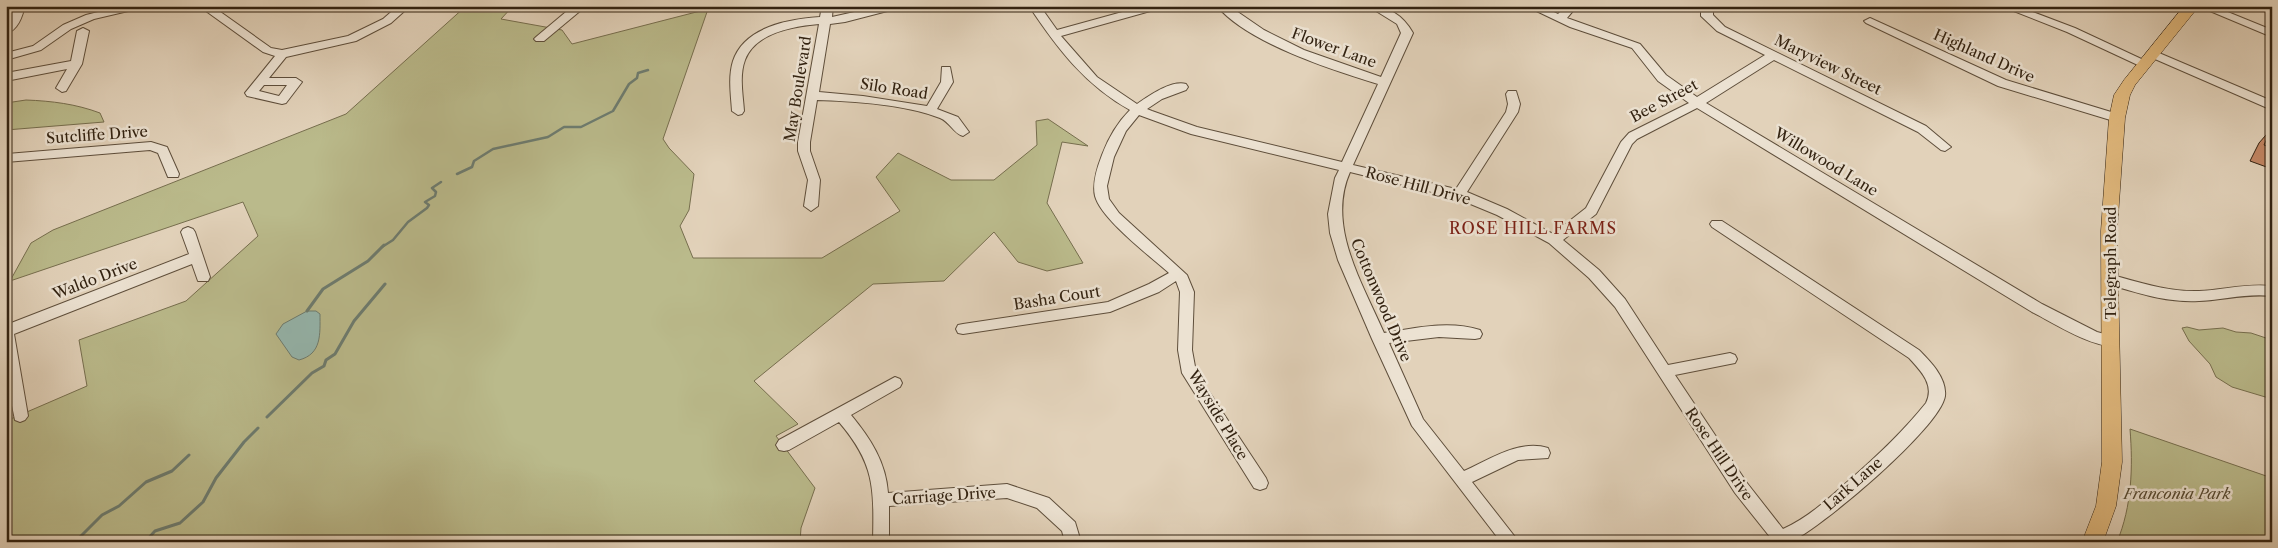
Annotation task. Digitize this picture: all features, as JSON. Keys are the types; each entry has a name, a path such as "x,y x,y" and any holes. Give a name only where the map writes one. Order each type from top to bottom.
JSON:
{"main road":[{"name":"Telegraph Road","path":"2092,542 2102,521 2110,482 2111,341 2109,231 2117,118 2125,89 2148,58 2192,6"}],"street":[{"path":"6,31 15,21 20,6"},
{"path":"90,17 99,6"},
{"path":"6,57 37,48 67,27 90,17 137,6"},
{"path":"204,6 267,50 282,54 352,39 387,21 405,6"},
{"path":"540,39 556,24 581,6"},
{"name":"May Boulevard","path":"810,206 814,180 804,151 804,142 828,6"},
{"path":"738,111 736,72 740,58 749,46 760,37 777,29 800,22 845,19 894,6"},
{"name":"Rose Hill Drive","path":"1034,6 1089,76 1115,97 1164,121 1195,131 1459,194 1502,212 1554,240 1581,262 1609,289 1629,316 1741,488 1782,540"},
{"path":"1055,34 1156,6"},
{"name":"Flower Lane","path":"1222,6 1250,27 1292,50 1324,63 1385,82"},
{"name":"Cottonwood Drive","path":"1373,6 1410,28 1346,167 1336,198 1337,233 1345,260 1417,422 1511,542"},
{"name":"Willowood Lane","path":"1531,6 1636,46 1662,78 1697,103 2037,308 2094,336 2111,341"},
{"path":"1559,18 1572,6"},
{"name":"Maryview Street","path":"1707,6 1707,16 1715,25 1773,56 1922,129 1945,147"},
{"path":"2006,6 2272,106"},
{"path":"2203,6 2272,34"},
{"name":"Highland Drive","path":"1870,21 2002,83 2117,118"},
{"path":"62,88 76,64 83,31"},
{"path":"260,81 282,54"},
{"name":"Bee Street","path":"1554,240 1591,212 1599,193 1627,142 1633,136 1697,103 1773,56"},
{"path":"6,77 76,64"},
{"path":"930,111 947,82 946,70"},
{"path":"1180,275 1114,216 1105,205 1100,192 1102,175 1123,124 1139,109 1161,94 1182,87"},
{"path":"1459,194 1512,112 1514,104 1512,94"},
{"name":"Silo Road","path":"812,96 834,96 930,111 954,120 963,132"},
{"name":"Sutcliffe Drive","path":"7,158 151,146 163,150 173,174"},
{"name":"Lark Lane","path":"1717,224 1899,343 1922,362 1934,381 1937,397 1935,405 1921,423 1810,522 1782,540"},
{"path":"188,232 203,277"},
{"name":"Waldo Drive","path":"6,331 195,257"},
{"name":"Basha Court","path":"963,329 1110,307 1154,288 1169,278 1180,275"},
{"name":"Wayside Place","path":"1180,275 1187,292 1185,350 1189,374 1260,483"},
{"path":"2109,280 2182,296 2204,296 2250,289 2272,291"},
{"path":"1379,339 1442,330 1459,330 1475,334"},
{"path":"6,331 20,416"},
{"path":"1665,371 1730,359"},
{"path":"784,445 895,383"},
{"path":"840,413 867,447 881,482 881,542"},
{"path":"1461,480 1516,454 1542,454"},
{"name":"Carriage Drive","path":"882,500 1007,491 1043,503 1069,527 1073,542"}],"green space":[{"path":"466,6 513,6 501,19 562,30 572,44 708,9 663,139 694,174 689,210 680,226 693,258 822,258 900,211 876,177 898,153 951,180 994,180 1037,145 1036,121 1048,119 1088,146 1062,142 1047,203 1083,263 1047,271 1018,262 994,232 944,281 873,284 754,381 798,424 776,436 815,488 801,528 800,542 6,542 6,421 87,386 79,340 186,301 258,236 243,202 10,281 31,243 53,230 346,114"},
{"path":"26,100 55,102 82,107 100,113 104,122 6,130 6,103"},
{"path":"2187,327 2199,330 2223,328 2236,332 2251,333 2272,340 2272,399 2232,387 2216,377 2210,364 2189,341 2182,328"},
{"name":"Franconia Park","path":"2130,429 2272,478 2272,542 2117,542 2126,515 2130,486"}],"water":[{"path":"307,311 316,311 320,314 319,336 316,348 312,353 299,360 292,357 276,334 283,324"}],"building":[{"path":"2272,128 2272,148 2264,145"}],"waterway":[{"path":"457,174 472,167 474,161 493,149 548,137 564,127 581,127 613,111 629,84 637,78 638,73 648,70"},
{"path":"382,247 393,240 408,222 427,208 429,205 425,202 435,196 436,192 432,188 441,182"},
{"path":"307,311 323,289 368,261 382,247"},
{"path":"267,417 312,373 324,366 326,360 335,354 354,321 385,284"},
{"path":"145,542 155,531 180,523 203,502 216,478 244,442 258,428"},
{"path":"75,542 102,515 119,506 146,482 172,471 189,455"}],"district":[{"name":"ROSE HILL FARMS","path":"1533,228"}]}
